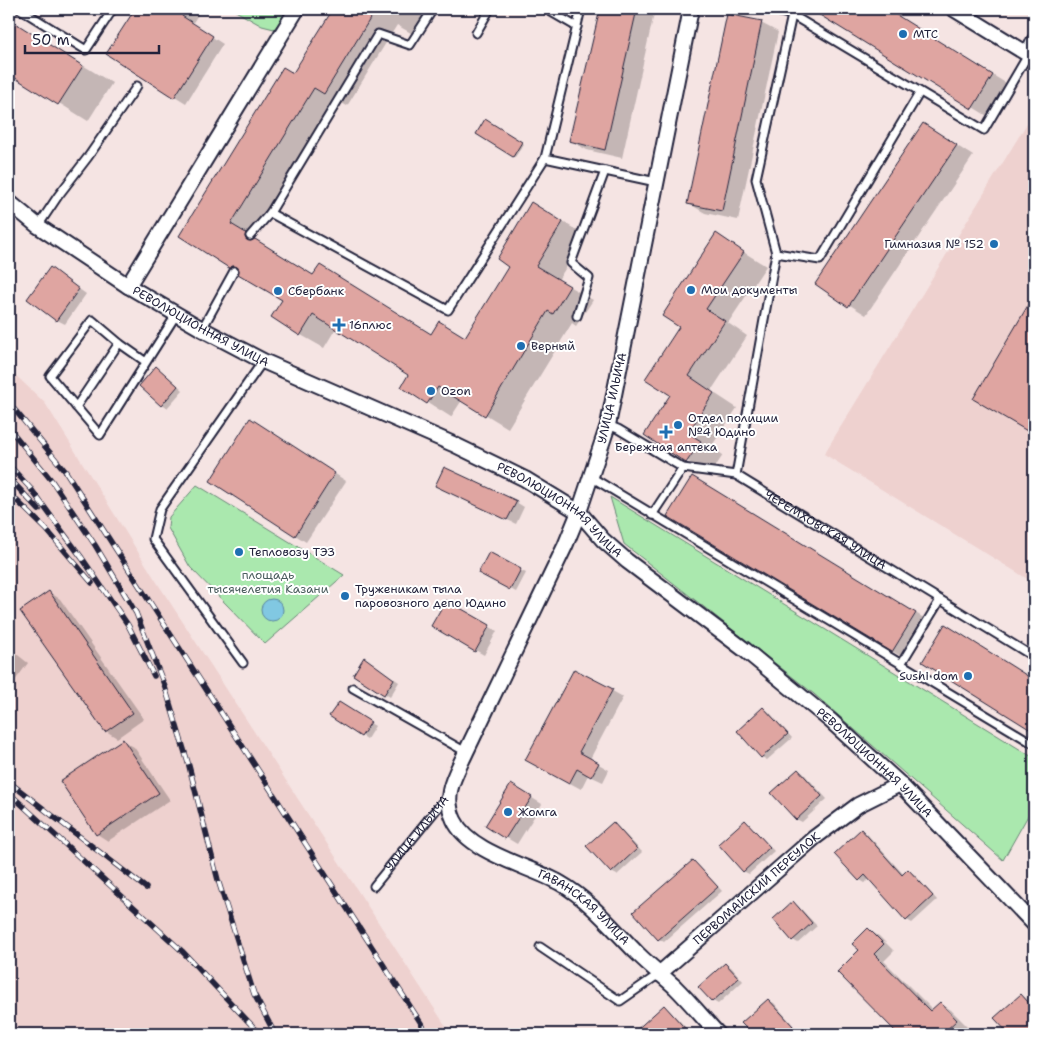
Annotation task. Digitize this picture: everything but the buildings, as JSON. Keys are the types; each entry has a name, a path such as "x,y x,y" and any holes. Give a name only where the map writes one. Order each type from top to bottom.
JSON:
{"street":[{"path":"128,286 297,9"},
{"name":"УЛИЦА ИЛЬИЧА","path":"448,795 466,752 565,546 608,425 691,9"},
{"path":"954,9 1031,56 1034,41"},
{"name":"РЕВОЛЮЦИОННАЯ УЛИЦА","path":"9,202 38,226 128,286 176,315 263,361 453,444 525,479 578,512 603,540 627,561 745,650 831,721 900,784 1034,924"},
{"name":"ПЕРВОМАЙСКИЙ ПЕРЕУЛОК","path":"659,974 814,838 858,805 900,784"},
{"name":"ГАВАНСКАЯ УЛИЦА","path":"448,795 454,819 460,829 472,840 493,853 559,882 574,892 675,988 718,1034"}],"lane":[{"path":"20,9 86,50 113,9"},
{"path":"250,236 270,213 378,34 410,45 433,9"},
{"path":"476,33 490,9"},
{"path":"546,9 577,27"},
{"path":"270,213 448,310 545,158 582,9"},
{"path":"769,9 792,15 984,130 1031,56"},
{"path":"736,475 776,253 756,179 792,15"},
{"path":"38,226 137,86"},
{"path":"776,253 820,260 920,92"},
{"path":"545,158 656,182"},
{"path":"577,316 589,278 571,262 605,171"},
{"path":"202,329 234,271"},
{"path":"146,362 119,343 92,320 50,376 100,435 176,315"},
{"path":"76,407 119,343"},
{"path":"243,663 153,539 160,509 263,361"},
{"name":"ЧЕРЕМХОВСКАЯ УЛИЦА","path":"608,425 618,429 683,468 736,475 1034,657"},
{"path":"652,515 683,468"},
{"path":"591,477 1034,744"},
{"path":"901,664 940,600"},
{"path":"353,688 466,752"},
{"name":"УЛИЦА ИЛЬИЧА","path":"374,886 448,795"},
{"name":"ПЕРВОМАЙСКИЙ ПЕРЕУЛОК","path":"540,947 620,1001 659,974"}],"shaded area":[{"name":"Гимназия № 152","path":"1034,112 1034,583 824,454"},
{"path":"9,369 45,403 158,584 451,1034 9,1034"}],"green space":[{"path":"232,9 290,9 274,29 262,26"},
{"path":"1034,189 1034,234 1029,223 1028,212"},
{"name":"площадь тысячелетия Казани","path":"197,485 344,575 265,644 190,567 168,528 169,517"},
{"path":"610,497 1034,758 1034,805 1003,860 814,694 624,544"}],"water":[{"path":"268,599 276,599 283,606 283,614 276,621 268,621 261,614 261,606"}],"railway":[{"path":"9,403 66,472 428,1034"},
{"path":"9,428 52,481 95,545 136,613 165,687 189,766 218,880 254,994 275,1034"},
{"path":"9,465 31,489 82,558 128,625 154,676"},
{"path":"9,478 39,510"},
{"path":"9,493 46,529 92,583"},
{"path":"9,782 146,888"},
{"path":"9,793 182,951 260,1034"}],"place":[{"name":"МТС","path":"903,34"},
{"name":"Гимназия № 152","path":"994,244"},
{"name":"Мои документы","path":"691,290"},
{"name":"Сбербанк","path":"278,291"},
{"name":"16плюс","path":"339,325"},
{"name":"Верный","path":"521,346"},
{"name":"Ozon","path":"431,391"},
{"name":"Отдел полиции №4 Юдино","path":"678,425"},
{"name":"Бережная аптека","path":"666,432"},
{"name":"Тепловозу ТЭ3","path":"239,552"},
{"name":"Труженикам тыла паровозного депо Юдино","path":"345,596"},
{"name":"Sushi dom","path":"968,676"},
{"name":"Жомга","path":"508,812"}]}
